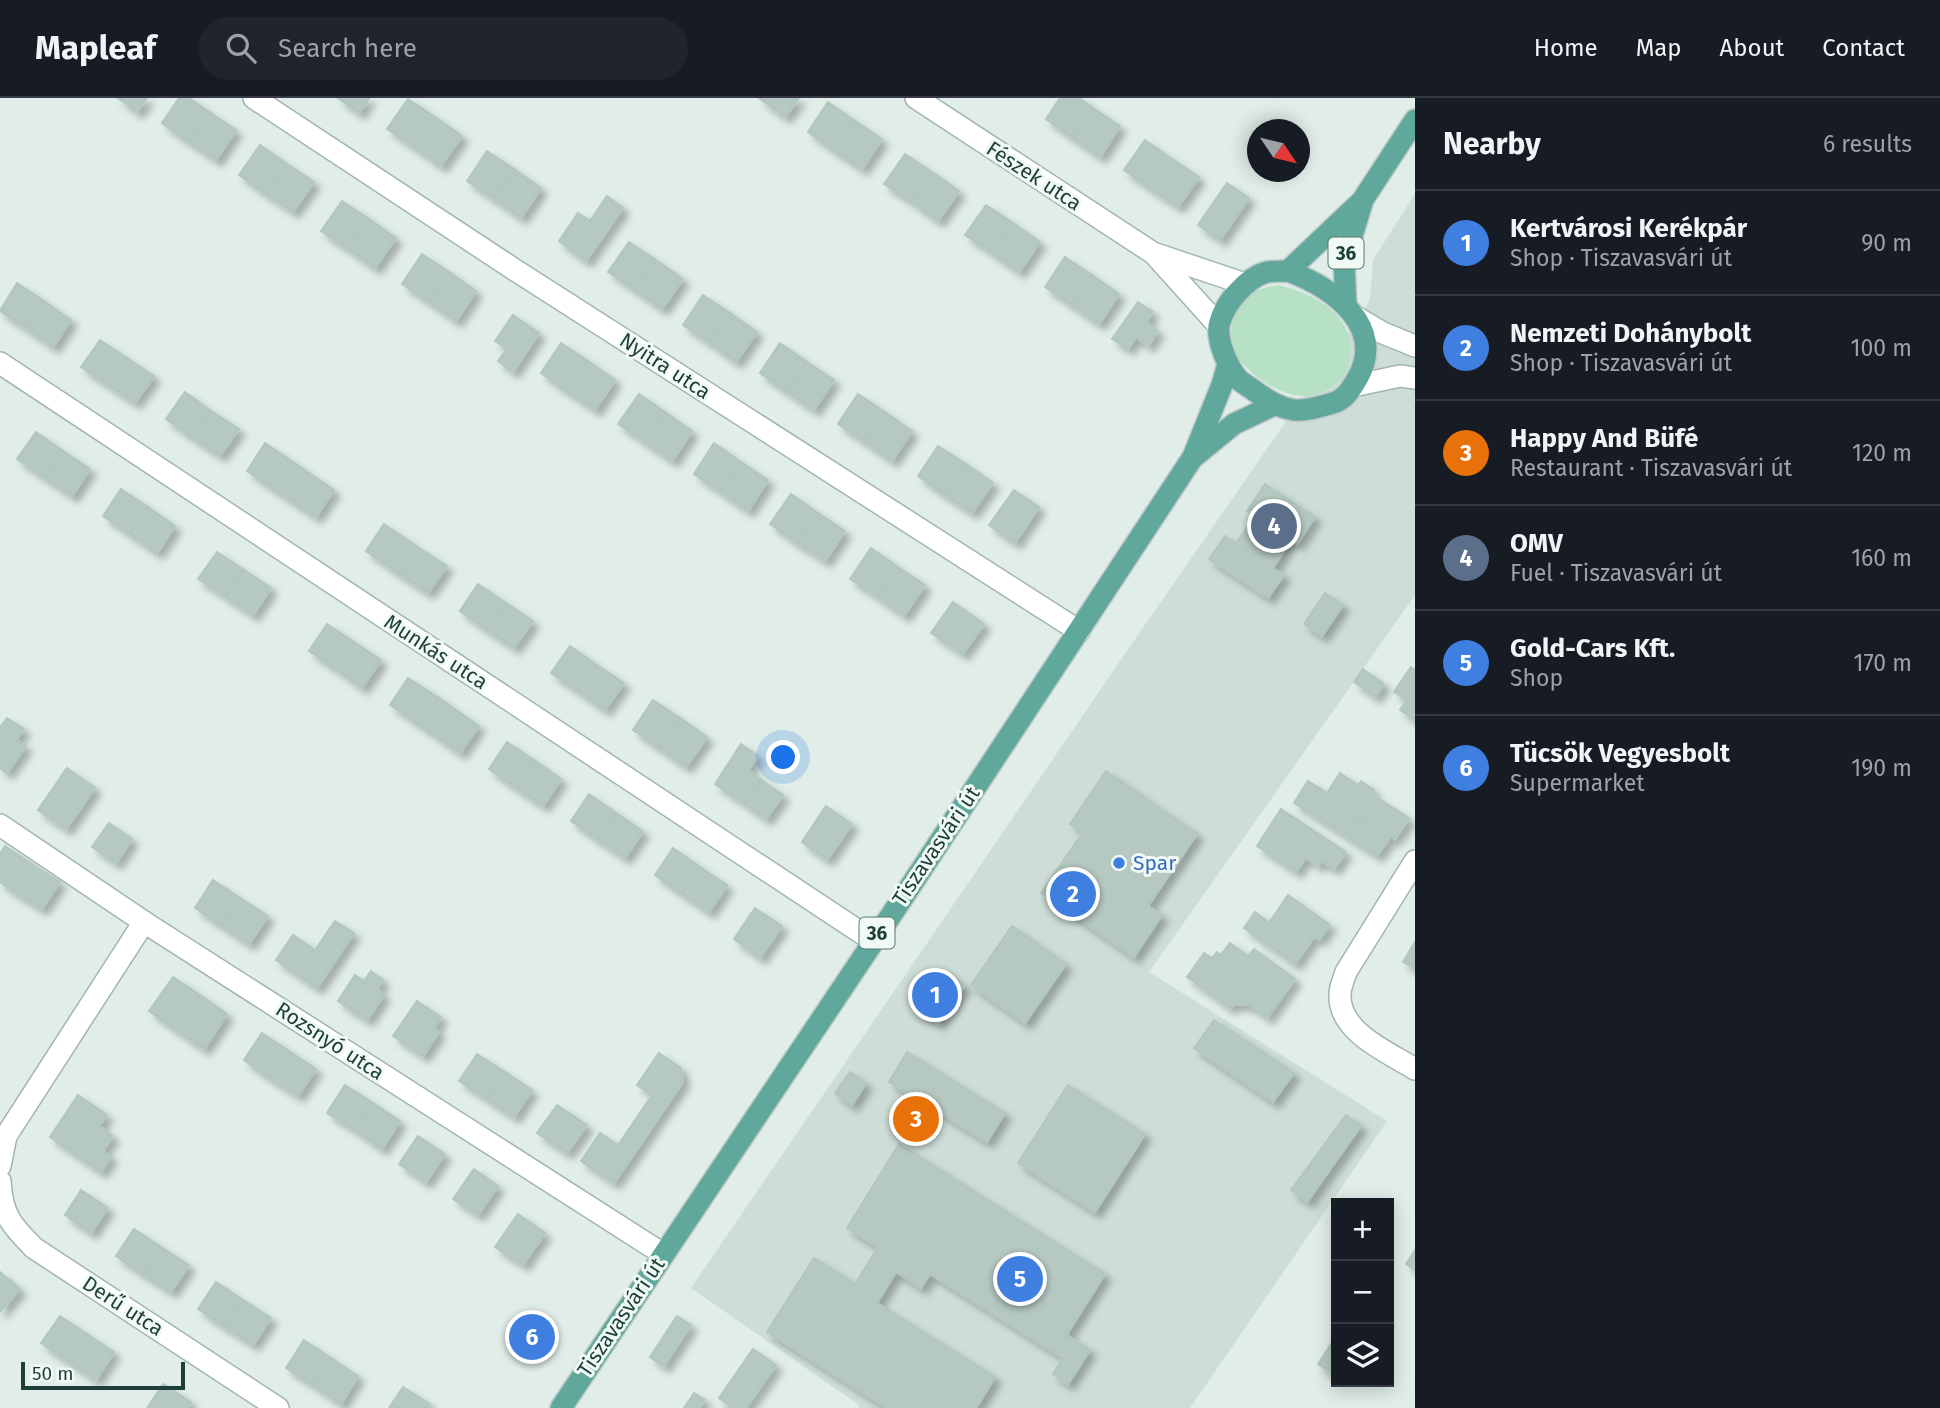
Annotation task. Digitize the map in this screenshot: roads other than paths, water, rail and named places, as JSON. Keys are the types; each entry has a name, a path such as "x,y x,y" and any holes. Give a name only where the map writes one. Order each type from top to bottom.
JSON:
{"main road":[{"name":"36","path":"1351,312 1334,295 1311,280 1288,271 1362,201 1415,120"},
{"name":"36","path":"1353,386 1362,370 1365,345 1351,312 1344,262 1362,201"},
{"path":"1288,271 1266,272 1245,284 1230,300 1219,326 1228,363 1238,379 1274,405 1296,410 1320,407 1343,399 1353,386"},
{"name":"36","path":"1193,457 1228,363"},
{"name":"36","path":"1193,457 1234,424 1274,405"},
{"name":"Tiszavasvári út","path":"561,1408 1193,457"}],"street":[{"name":"Nyitra utca","path":"254,98 515,270 1079,631"},
{"name":"Fészek utca","path":"916,98 1153,253 1245,284"},
{"name":"Fészek utca","path":"1153,253 1219,326"},
{"path":"1351,312 1383,333 1415,346"},
{"name":"Munkás utca","path":"0,363 872,940"},
{"path":"1353,386 1400,376 1415,378"},
{"name":"Rozsnyó utca","path":"0,825 144,922 663,1254"},
{"path":"1415,861 1346,972 1340,993 1341,1006 1347,1020 1360,1035 1415,1069"},
{"path":"0,1166 6,1136 144,922"},
{"name":"Derű utca","path":"0,1181 1,1200 12,1226 34,1248 278,1408"}],"place":[{"name":"OMV","path":"1274,526"},
{"name":"Spar","path":"1119,863"},
{"name":"Nemzeti Dohánybolt","path":"1073,894"},
{"name":"Kertvárosi Kerékpár","path":"935,995"},
{"name":"Happy And Büfé","path":"916,1119"},
{"name":"Gold-Cars Kft.","path":"1020,1279"},
{"name":"Tücsök Vegyesbolt","path":"532,1337"}]}
